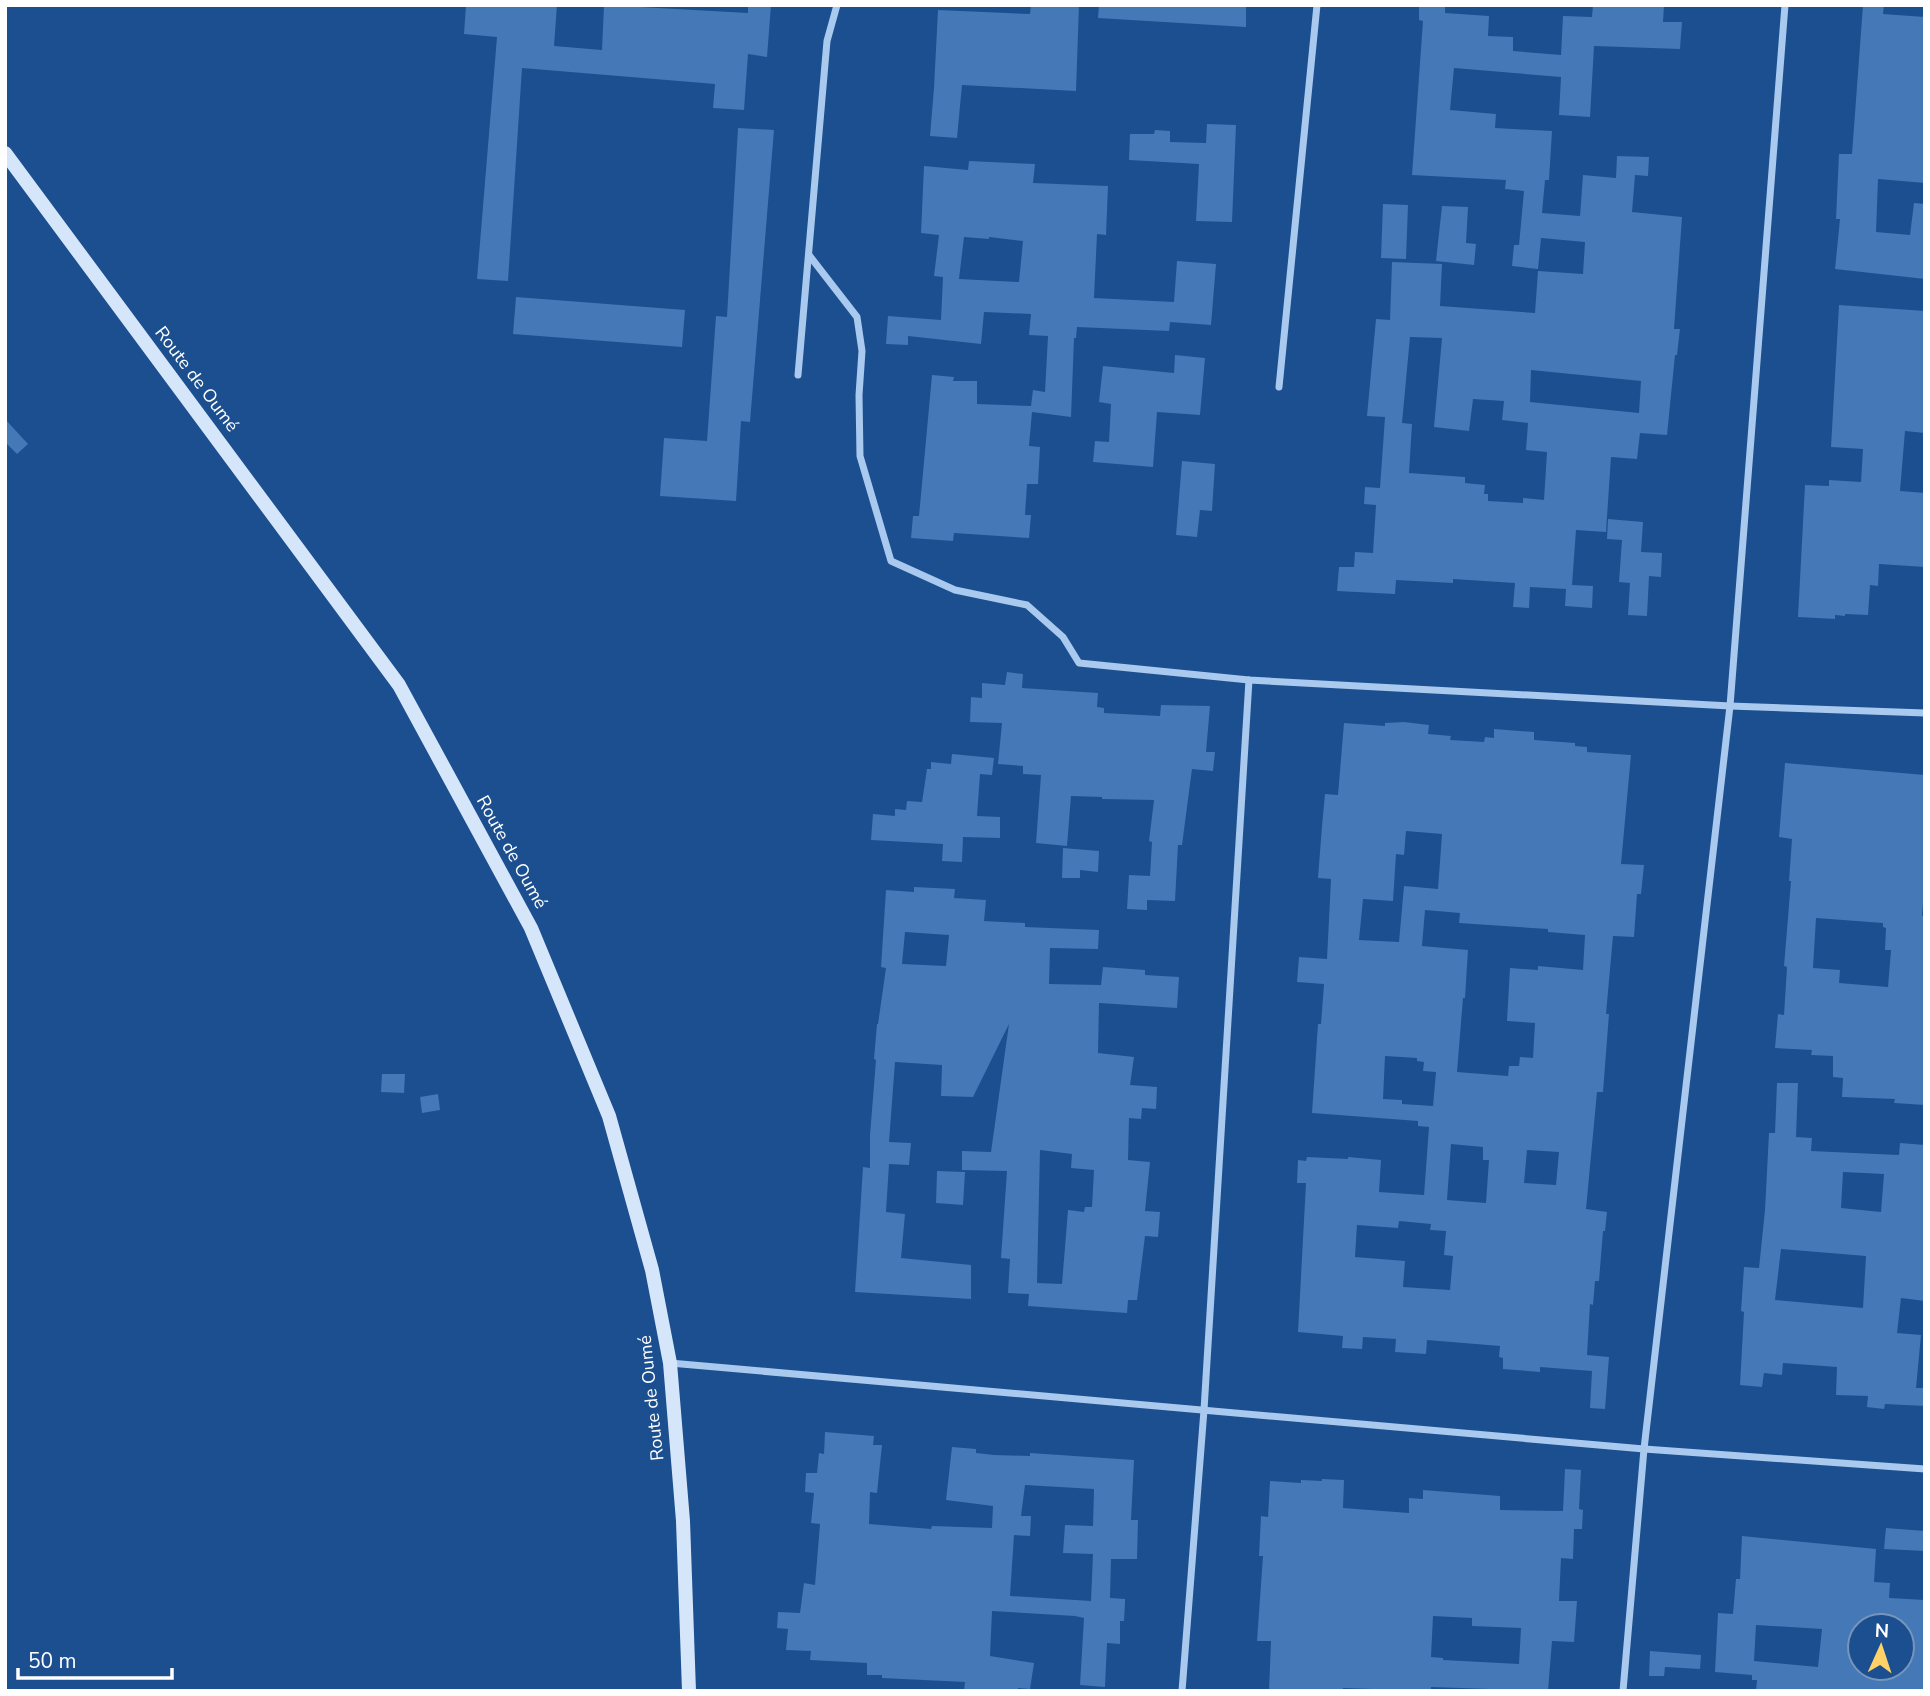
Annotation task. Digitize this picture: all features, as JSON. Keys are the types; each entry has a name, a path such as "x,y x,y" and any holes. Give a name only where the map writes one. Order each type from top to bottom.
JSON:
{"main road":[{"name":"Route de Oumé","path":"5,153 399,685 531,928 608,1116 652,1270 670,1363 683,1521 689,1691"}],"street":[{"path":"798,375 827,41 837,5"},
{"path":"1279,387 1317,5"},
{"path":"1623,1691 1644,1449 1730,706 1785,5"},
{"path":"809,255 857,317 862,351 859,395 860,456 891,561 955,590 1027,605 1063,637 1079,663 1249,680 1730,706 1925,713"},
{"path":"1182,1691 1204,1410 1249,680"},
{"path":"670,1363 1644,1449 1925,1469"}],"building":[{"path":"466,5 557,5 554,46 602,50 604,5 748,13 748,5 771,5 767,57 748,54 744,110 713,108 715,84 522,68 508,281 477,279 497,37 464,34"},
{"path":"1031,5 1079,5 1076,91 962,85 957,138 930,136 938,10 1030,14"},
{"path":"1099,5 1246,5 1246,27 1098,18"},
{"path":"1419,5 1445,5 1445,13 1489,16 1488,36 1513,37 1513,51 1561,55 1563,16 1592,17 1593,5 1664,5 1663,22 1682,22 1680,49 1594,46 1590,117 1559,115 1561,77 1454,68 1450,110 1496,114 1495,128 1552,131 1549,180 1545,180 1542,213 1580,216 1583,175 1616,178 1617,156 1649,157 1648,176 1635,175 1632,212 1682,217 1674,329 1680,329 1667,435 1640,433 1637,459 1611,457 1606,532 1576,530 1572,585 1593,586 1592,608 1565,606 1566,589 1530,587 1529,608 1513,607 1515,583 1453,579 1453,583 1396,580 1395,594 1337,591 1339,567 1354,567 1355,552 1373,553 1376,505 1364,504 1365,487 1380,488 1385,417 1367,416 1376,319 1390,320 1392,262 1442,264 1440,306 1535,313 1538,271 1583,274 1585,242 1541,238 1538,269 1512,266 1514,245 1519,245 1524,191 1505,189 1506,180 1412,175 1423,21 1419,20","holes":["1410,337 1442,338 1434,427 1469,431 1473,399 1504,401 1502,420 1528,423 1526,450 1547,452 1544,500 1523,498 1523,503 1488,501 1488,494 1484,494 1485,485 1465,483 1465,477 1409,473 1412,424 1402,423","1531,370 1641,381 1639,413 1530,402"]},
{"path":"1863,5 1884,5 1883,14 1925,17 1925,183 1878,179 1876,232 1910,235 1914,203 1925,204 1925,279 1835,269 1840,219 1836,219 1839,154 1852,154"},
{"path":"1207,124 1236,125 1232,222 1196,221 1199,164 1129,160 1130,134 1154,134 1155,130 1170,131 1170,142 1206,143"},
{"path":"738,128 774,130 750,422 741,421 736,501 660,496 664,438 707,441 716,316 727,317"},
{"path":"969,161 1035,164 1033,183 1108,186 1106,235 1097,234 1094,298 1174,302 1177,261 1216,264 1211,325 1170,322 1169,331 1077,327 1074,338 1071,417 1032,412 1029,446 1040,447 1038,484 1027,484 1025,515 1031,515 1029,538 954,533 953,541 911,538 913,516 919,516 932,375 954,377 953,381 977,381 977,404 1031,406 1033,390 1045,392 1048,336 1029,335 1031,314 984,312 981,344 908,336 908,345 886,344 888,316 941,320 943,277 934,276 939,235 921,233 924,166 968,170","holes":["964,237 1023,241 1019,282 959,279"]},
{"path":"1383,204 1408,205 1406,259 1381,258"},
{"path":"1442,206 1468,207 1466,243 1476,244 1474,265 1436,261"},
{"path":"516,297 685,310 682,347 513,334"},
{"path":"1839,305 1925,311 1925,433 1905,431 1900,491 1925,493 1925,567 1879,564 1878,586 1870,585 1868,615 1835,615 1835,619 1798,617 1805,485 1829,486 1829,480 1861,482 1863,449 1831,447"},
{"path":"1175,355 1205,358 1200,415 1157,412 1153,467 1093,462 1095,441 1109,442 1111,404 1099,402 1103,366 1174,373"},
{"path":"5,419 28,444 17,454 5,442"},
{"path":"1182,461 1215,464 1212,511 1200,510 1197,537 1176,535"},
{"path":"1608,519 1643,522 1641,552 1662,553 1661,577 1649,576 1647,616 1628,615 1630,583 1619,582 1622,540 1607,539"},
{"path":"1007,672 1023,674 1022,688 1098,693 1097,707 1104,708 1104,713 1160,716 1161,705 1210,706 1206,752 1215,752 1213,771 1192,769 1182,845 1178,845 1175,901 1147,900 1147,910 1127,909 1129,875 1150,876 1152,842 1149,841 1154,800 1071,796 1067,846 1036,843 1041,775 1023,774 1023,766 998,764 1002,723 970,722 971,697 982,698 982,683 1005,685"},
{"path":"1344,723 1385,726 1385,723 1429,725 1428,734 1451,736 1450,740 1484,742 1485,737 1494,738 1494,729 1534,732 1534,740 1575,743 1575,746 1587,747 1587,752 1631,755 1621,864 1644,865 1641,894 1637,894 1634,937 1613,936 1603,1092 1597,1092 1586,1209 1607,1212 1599,1281 1595,1281 1593,1305 1590,1304 1587,1355 1609,1357 1605,1409 1590,1408 1592,1371 1540,1367 1540,1372 1503,1369 1503,1358 1499,1357 1500,1346 1427,1340 1426,1354 1395,1352 1396,1339 1363,1337 1362,1349 1342,1348 1343,1336 1298,1332 1306,1183 1297,1183 1298,1160 1306,1161 1307,1157 1348,1157 1381,1160 1379,1192 1424,1195 1429,1127 1418,1126 1418,1121 1312,1113 1318,1024 1321,1024 1324,984 1297,982 1299,957 1327,959 1331,879 1318,878 1325,794 1338,795","holes":["1406,831 1442,834 1438,889 1404,886 1399,942 1359,940 1363,899 1393,901 1396,854 1404,855","1425,910 1460,913 1459,923 1548,929 1548,932 1585,935 1583,970 1538,966 1538,970 1510,968 1507,1021 1535,1023 1533,1058 1520,1057 1519,1066 1509,1066 1508,1076 1457,1072 1468,950 1422,946","1385,1056 1417,1058 1417,1061 1424,1062 1423,1071 1436,1072 1433,1106 1402,1104 1402,1100 1383,1099","1451,1144 1483,1147 1483,1160 1489,1160 1486,1203 1447,1200","1527,1150 1559,1152 1556,1185 1524,1183","1399,1221 1431,1224 1430,1230 1446,1231 1444,1255 1453,1256 1450,1290 1403,1287 1405,1261 1355,1257 1357,1225 1398,1228"]},
{"path":"952,754 994,758 992,775 980,774 977,816 1000,817 1000,838 963,837 962,862 942,861 943,844 871,840 873,814 895,816 895,809 906,810 907,801 922,802 927,769 931,769 931,762 951,764"},
{"path":"1785,763 1925,775 1925,876 1922,916 1925,916 1925,1105 1894,1103 1895,1099 1842,1097 1843,1078 1833,1077 1833,1056 1811,1055 1812,1050 1775,1048 1778,1014 1784,1015 1787,967 1784,966 1792,839 1779,837","holes":["1816,918 1883,923 1886,928 1885,950 1891,950 1888,987 1839,983 1840,970 1813,968"]},
{"path":"1063,848 1099,851 1098,872 1080,870 1080,878 1062,878"},
{"path":"914,887 955,889 954,898 986,900 984,921 1025,923 1025,927 1099,930 1098,949 1050,948 1049,984 1101,985 1103,967 1145,970 1145,975 1179,977 1177,1008 1099,1003 1098,1053 1134,1057 1130,1085 1157,1087 1156,1109 1142,1108 1141,1119 1129,1118 1128,1160 1150,1162 1145,1211 1160,1212 1158,1237 1145,1236 1137,1300 1128,1300 1127,1313 1028,1306 1029,1294 1008,1293 1010,1259 1001,1258 1007,1171 962,1170 962,1151 991,1152 1009,1024 973,1097 941,1096 942,1065 895,1062 889,1142 911,1143 909,1165 889,1164 886,1212 905,1214 901,1258 971,1265 971,1299 855,1292 863,1167 870,1168 874,1059 886,968 881,967 886,890 914,892","holes":["905,932 949,935 946,966 902,964","1040,1150 1072,1154 1071,1168 1094,1170 1092,1207 1085,1207 1084,1212 1068,1210 1062,1284 1037,1283"]},
{"path":"382,1074 405,1074 404,1093 381,1092"},
{"path":"1777,1083 1798,1083 1796,1137 1812,1138 1811,1151 1899,1155 1900,1143 1925,1145 1925,1301 1901,1298 1897,1333 1921,1335 1916,1388 1925,1388 1925,1406 1885,1404 1884,1409 1867,1407 1868,1396 1836,1395 1837,1367 1783,1363 1782,1375 1764,1373 1762,1387 1740,1385 1744,1267 1759,1268 1769,1133 1775,1133","holes":["1843,1172 1884,1174 1881,1212 1841,1208","1781,1249 1866,1256 1863,1308 1775,1300"]},
{"path":"438,1094 440,1110 422,1113 420,1097"},
{"path":"937,1171 965,1172 963,1205 936,1203"},
{"path":"825,1432 874,1436 873,1445 882,1445 877,1493 870,1492 869,1524 931,1529 932,1526 992,1528 993,1506 946,1500 952,1447 976,1449 976,1453 994,1455 1030,1456 1030,1453 1134,1460 1131,1520 1138,1520 1137,1559 1111,1559 1110,1598 1125,1599 1125,1603 1124,1621 1120,1621 1120,1644 1107,1643 1105,1687 1080,1685 1084,1618 1075,1616 992,1611 990,1656 1034,1663 1030,1689 1018,1688 1018,1691 964,1691 965,1682 882,1678 882,1675 867,1675 867,1663 810,1660 811,1651 786,1650 788,1629 777,1628 778,1612 800,1613 804,1583 815,1585 820,1524 811,1523 814,1493 805,1492 806,1473 817,1473 819,1453 824,1454","holes":["1025,1485 1094,1489 1093,1526 1065,1525 1063,1553 1093,1554 1091,1601 1010,1596 1014,1535 1030,1536 1031,1516 1021,1516"]},
{"path":"1565,1469 1581,1470 1579,1509 1583,1510 1582,1529 1574,1529 1573,1559 1561,1558 1559,1601 1577,1601 1574,1642 1552,1641 1548,1691 1431,1687 1431,1691 1343,1688 1343,1691 1269,1691 1271,1641 1257,1641 1263,1556 1259,1556 1261,1516 1268,1517 1270,1481 1301,1483 1301,1480 1344,1480 1343,1508 1409,1513 1409,1498 1423,1499 1423,1490 1500,1496 1500,1510 1563,1511","holes":["1433,1616 1472,1618 1472,1626 1521,1628 1519,1664 1431,1657"]},
{"path":"1886,1528 1925,1531 1925,1551 1884,1549"},
{"path":"1742,1536 1876,1549 1874,1582 1890,1583 1889,1598 1925,1600 1925,1691 1756,1691 1757,1680 1752,1680 1752,1675 1715,1672 1718,1613 1733,1614 1736,1579 1740,1579","holes":["1756,1625 1822,1629 1818,1667 1754,1661"]},
{"path":"1650,1651 1701,1655 1700,1669 1665,1667 1664,1676 1649,1676"}]}
